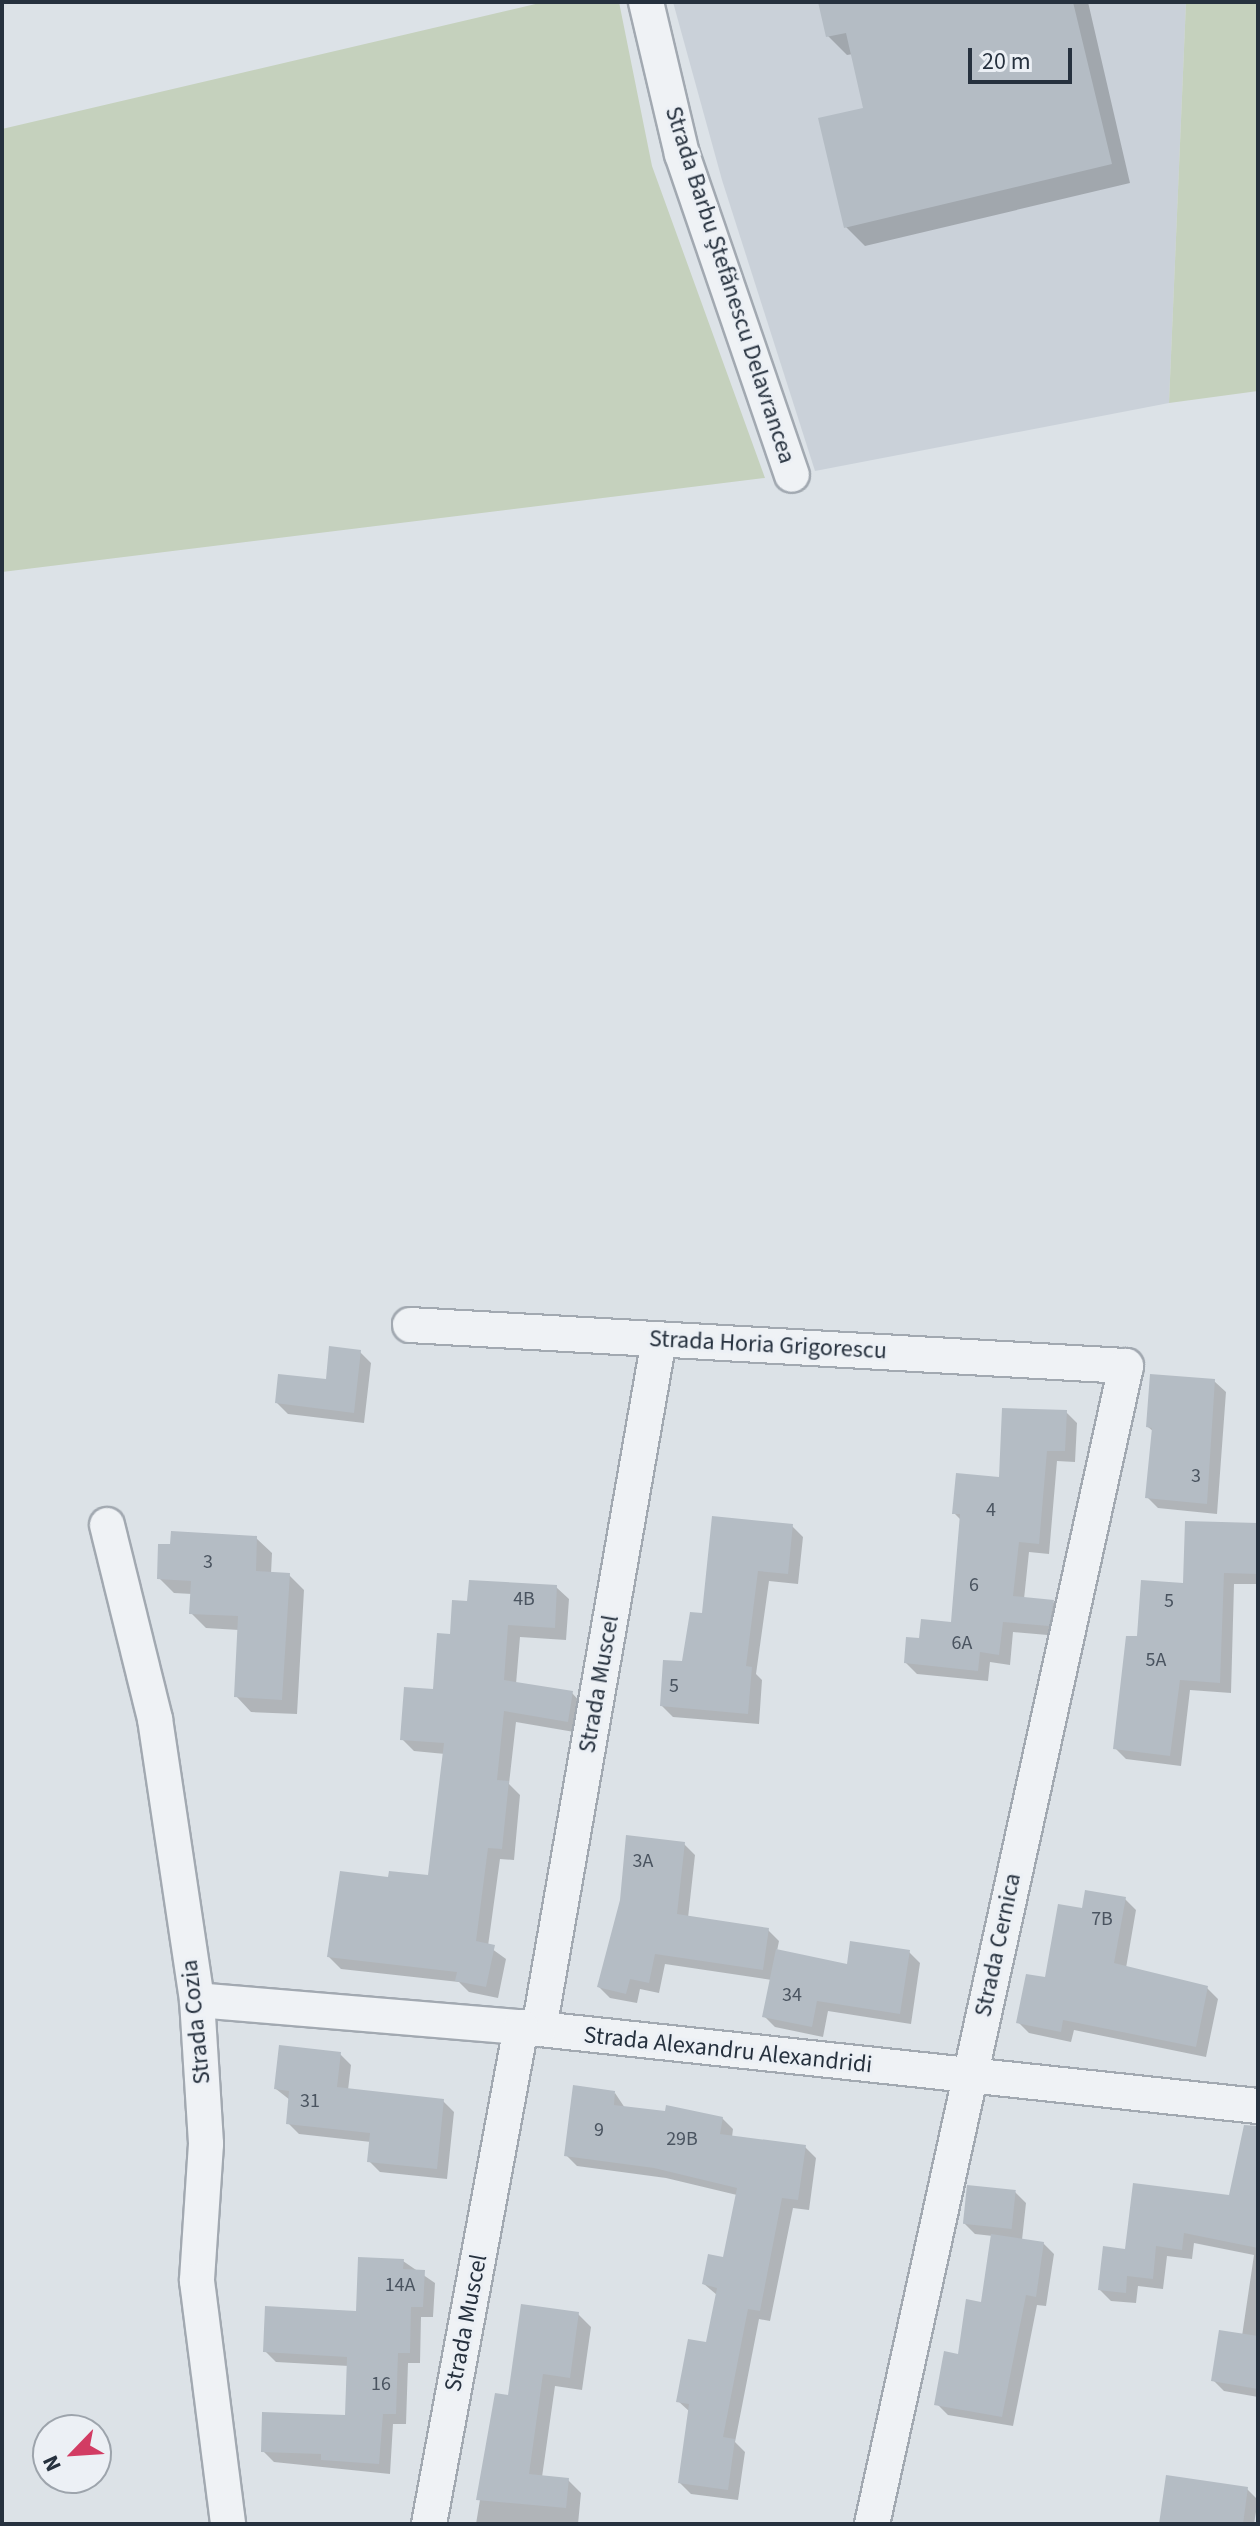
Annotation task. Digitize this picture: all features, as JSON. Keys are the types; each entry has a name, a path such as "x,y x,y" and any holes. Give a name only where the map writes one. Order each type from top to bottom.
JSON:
{"street":[{"name":"Strada Barbu Ștefănescu Delavrancea","path":"646,2 682,154 792,475"},
{"name":"Strada Horia Grigorescu","path":"410,1325 1126,1366"},
{"name":"Strada Muscel","path":"429,2524 530,2028 659,1339"},
{"name":"Strada Cernica","path":"872,2524 1126,1366"},
{"name":"Strada Cozia","path":"107,1525 155,1719 197,2000 206,2144 197,2281 228,2524"},
{"name":"Strada Alexandru Alexandridi","path":"197,2000 530,2028 969,2078 1258,2106"}],"shaded area":[{"path":"673,2 1186,2 1169,403 815,471 722,180"}],"green space":[{"path":"544,2 619,2 652,166 765,478 2,572 2,129"},
{"path":"1186,2 1258,2 1258,391 1169,403"}],"building":[{"path":"818,2 1073,2 1112,164 844,228 818,118 863,108 846,33 826,37"},
{"path":"329,1346 361,1350 354,1413 275,1403 278,1374 326,1379"},
{"path":"1150,1374 1215,1379 1207,1504 1145,1498 1152,1428 1146,1427"},
{"path":"1002,1408 1067,1410 1065,1451 1047,1451 1039,1544 1019,1542 1013,1596 1054,1600 1049,1626 1003,1622 999,1655 980,1652 978,1671 904,1663 906,1637 919,1638 921,1619 951,1622 960,1514 952,1514 956,1473 999,1477"},
{"path":"712,1516 793,1524 788,1574 758,1571 746,1666 752,1667 748,1714 660,1706 663,1660 682,1661 690,1612 702,1613"},
{"path":"1185,1521 1258,1523 1258,1574 1224,1573 1220,1683 1180,1680 1170,1756 1113,1749 1126,1636 1137,1636 1141,1580 1183,1583"},
{"path":"171,1531 257,1536 256,1571 290,1573 282,1700 234,1697 238,1616 189,1614 191,1581 157,1579 158,1544 170,1544"},
{"path":"469,1580 557,1585 555,1628 508,1625 504,1680 573,1691 568,1722 504,1711 497,1780 509,1781 502,1849 488,1848 476,1941 495,1945 486,1987 455,1981 457,1972 327,1957 340,1871 388,1877 389,1871 428,1875 444,1743 400,1740 404,1687 433,1689 437,1633 450,1634 452,1600 467,1601"},
{"path":"626,1835 685,1842 677,1914 769,1928 763,1970 655,1954 649,1983 630,1979 626,1994 597,1987 620,1900"},
{"path":"1085,1890 1126,1897 1114,1963 1208,1986 1196,2047 1063,2020 1061,2032 1016,2023 1026,1974 1045,1977 1058,1904 1082,1908"},
{"path":"850,1941 910,1950 900,2014 817,2001 812,2027 762,2017 776,1949 847,1964"},
{"path":"279,2045 341,2052 337,2087 444,2099 437,2169 367,2162 370,2133 286,2124 289,2091 274,2089"},
{"path":"573,2085 615,2091 614,2105 665,2111 666,2105 723,2117 720,2134 806,2145 798,2200 782,2198 760,2311 748,2309 723,2437 735,2439 728,2490 678,2483 689,2404 676,2402 688,2339 706,2342 717,2288 702,2284 708,2254 723,2257 737,2188 654,2168 564,2156"},
{"path":"1244,2125 1258,2126 1258,2248 1184,2233 1182,2250 1156,2246 1153,2279 1127,2276 1126,2293 1098,2290 1103,2246 1125,2249 1133,2183 1229,2195"},
{"path":"967,2185 1016,2190 1012,2229 963,2224"},
{"path":"991,2234 1044,2242 1036,2297 1026,2295 1002,2417 934,2405 944,2351 958,2354 966,2299 981,2302"},
{"path":"358,2257 404,2259 403,2269 425,2270 423,2307 411,2307 410,2353 398,2353 396,2414 383,2414 379,2464 321,2460 321,2454 261,2452 262,2412 345,2415 347,2357 263,2352 265,2306 356,2311"},
{"path":"521,2304 579,2312 570,2378 543,2374 529,2474 569,2478 566,2508 476,2500 495,2393 508,2395"},
{"path":"1219,2330 1258,2336 1258,2389 1211,2381"},
{"path":"1166,2475 1248,2487 1243,2524 1159,2524"}]}
